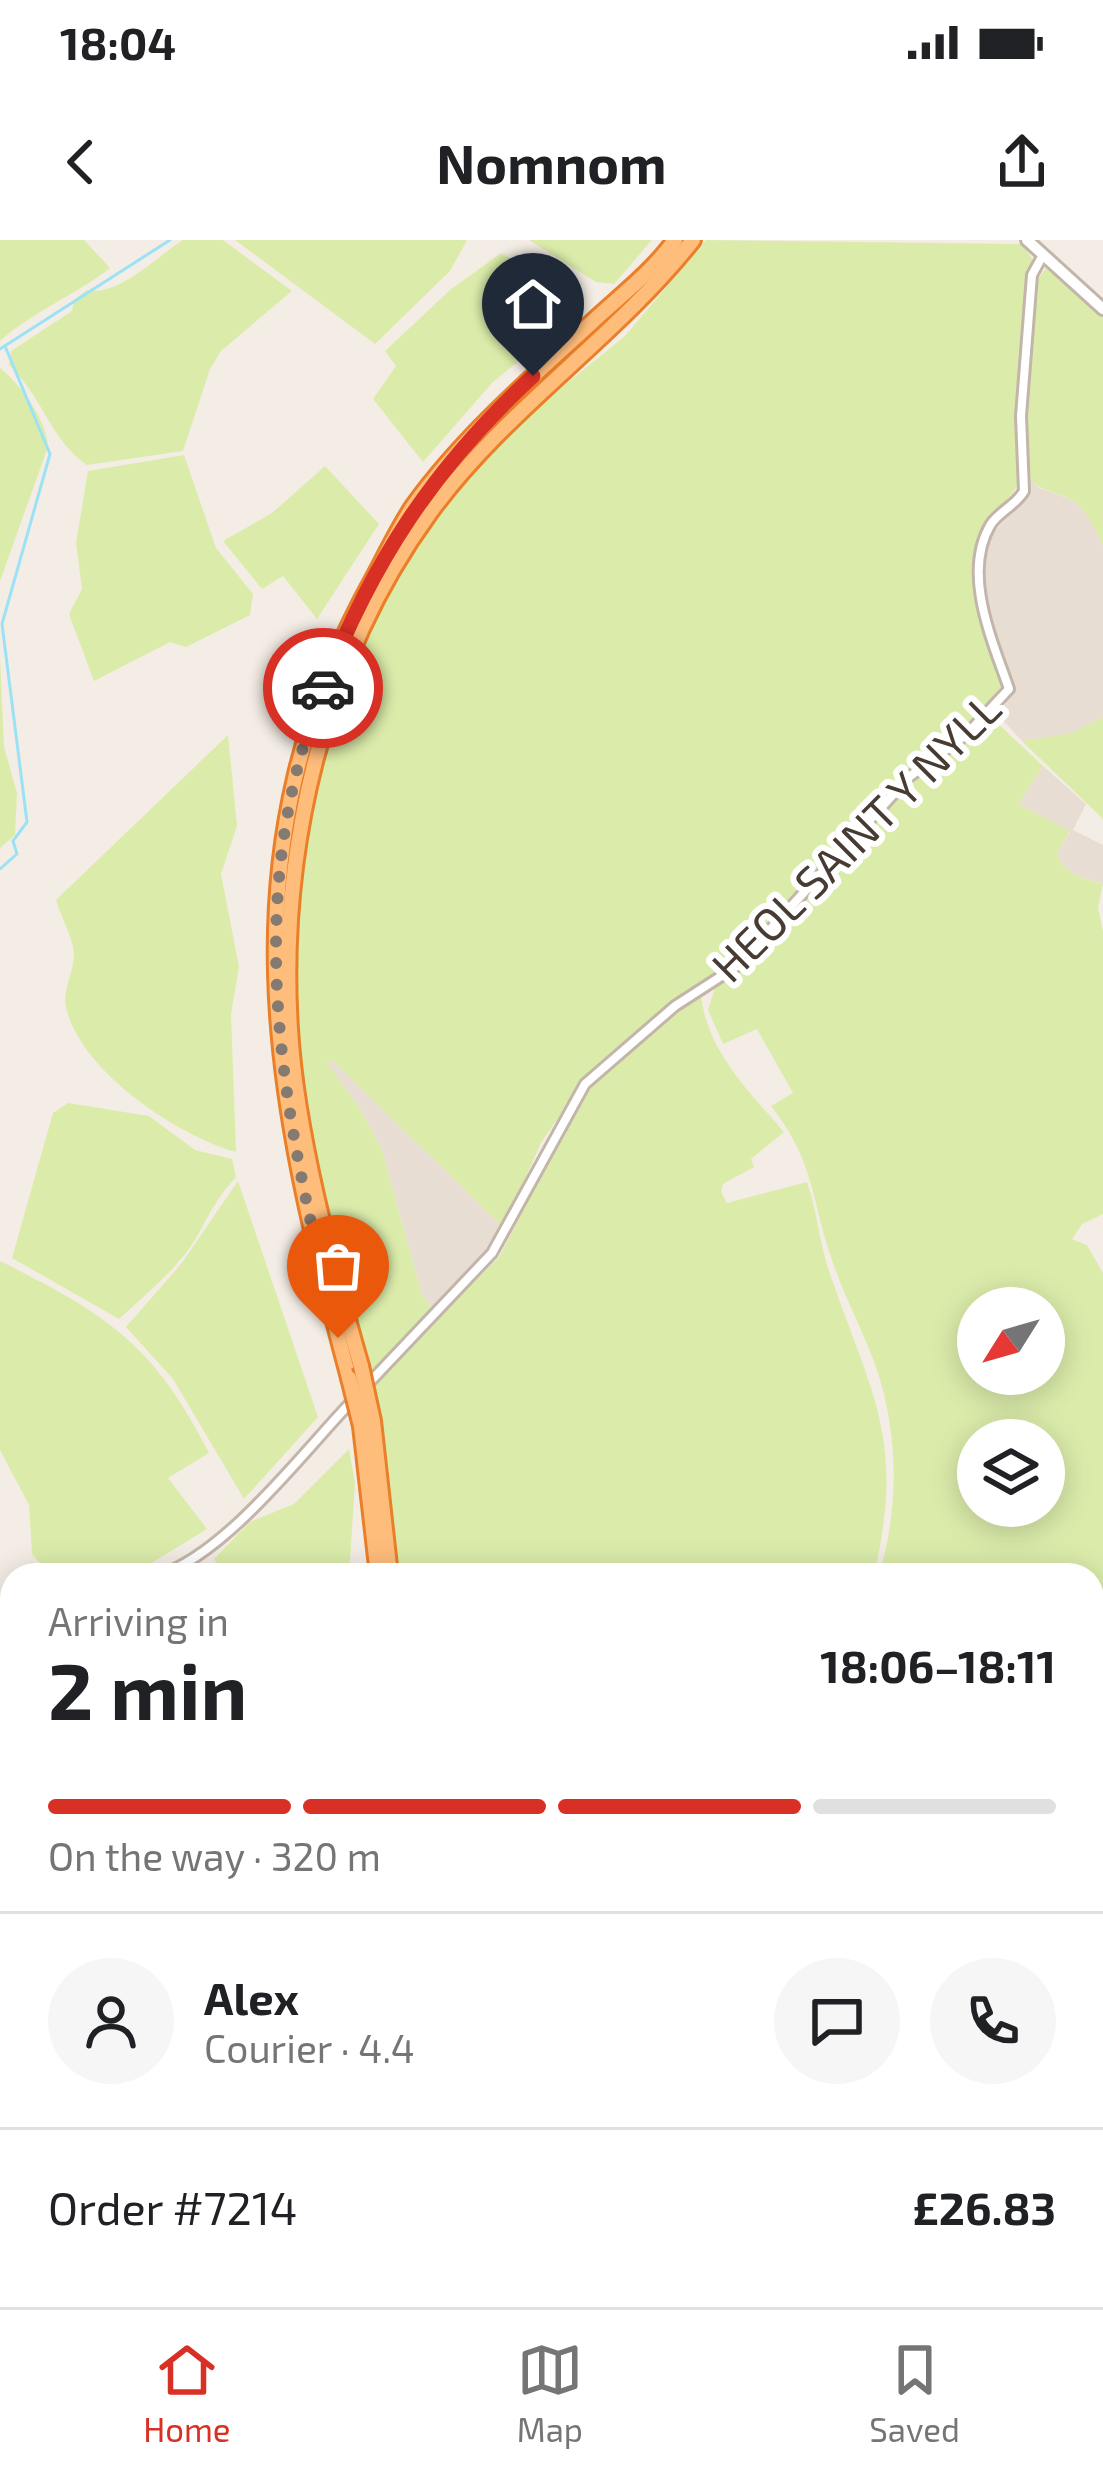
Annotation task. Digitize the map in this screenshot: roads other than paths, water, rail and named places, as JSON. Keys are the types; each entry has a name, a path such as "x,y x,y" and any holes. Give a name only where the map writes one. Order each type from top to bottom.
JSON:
{"highway":[{"path":"388,1563 367,1424 349,1378 300,1182 276,1024 276,877 304,737 348,624 414,506 501,406 675,240"},
{"path":"376,1563 361,1366 315,1180 290,1031 292,878 318,749 361,627 429,514 511,418 608,329 693,240"}],"street":[{"path":"1028,240 1103,309"},
{"name":"HEOL SAINT Y NYLL","path":"189,1563 232,1525 492,1253 585,1084 675,1006 737,966 909,777 967,734 1009,689 982,606 982,568 992,524 1024,491 1024,369 1032,275 1043,256"}],"waterway":[{"path":"0,349 170,240"},
{"path":"0,869 17,854 13,841 27,822 2,624 50,454 5,346"}]}
